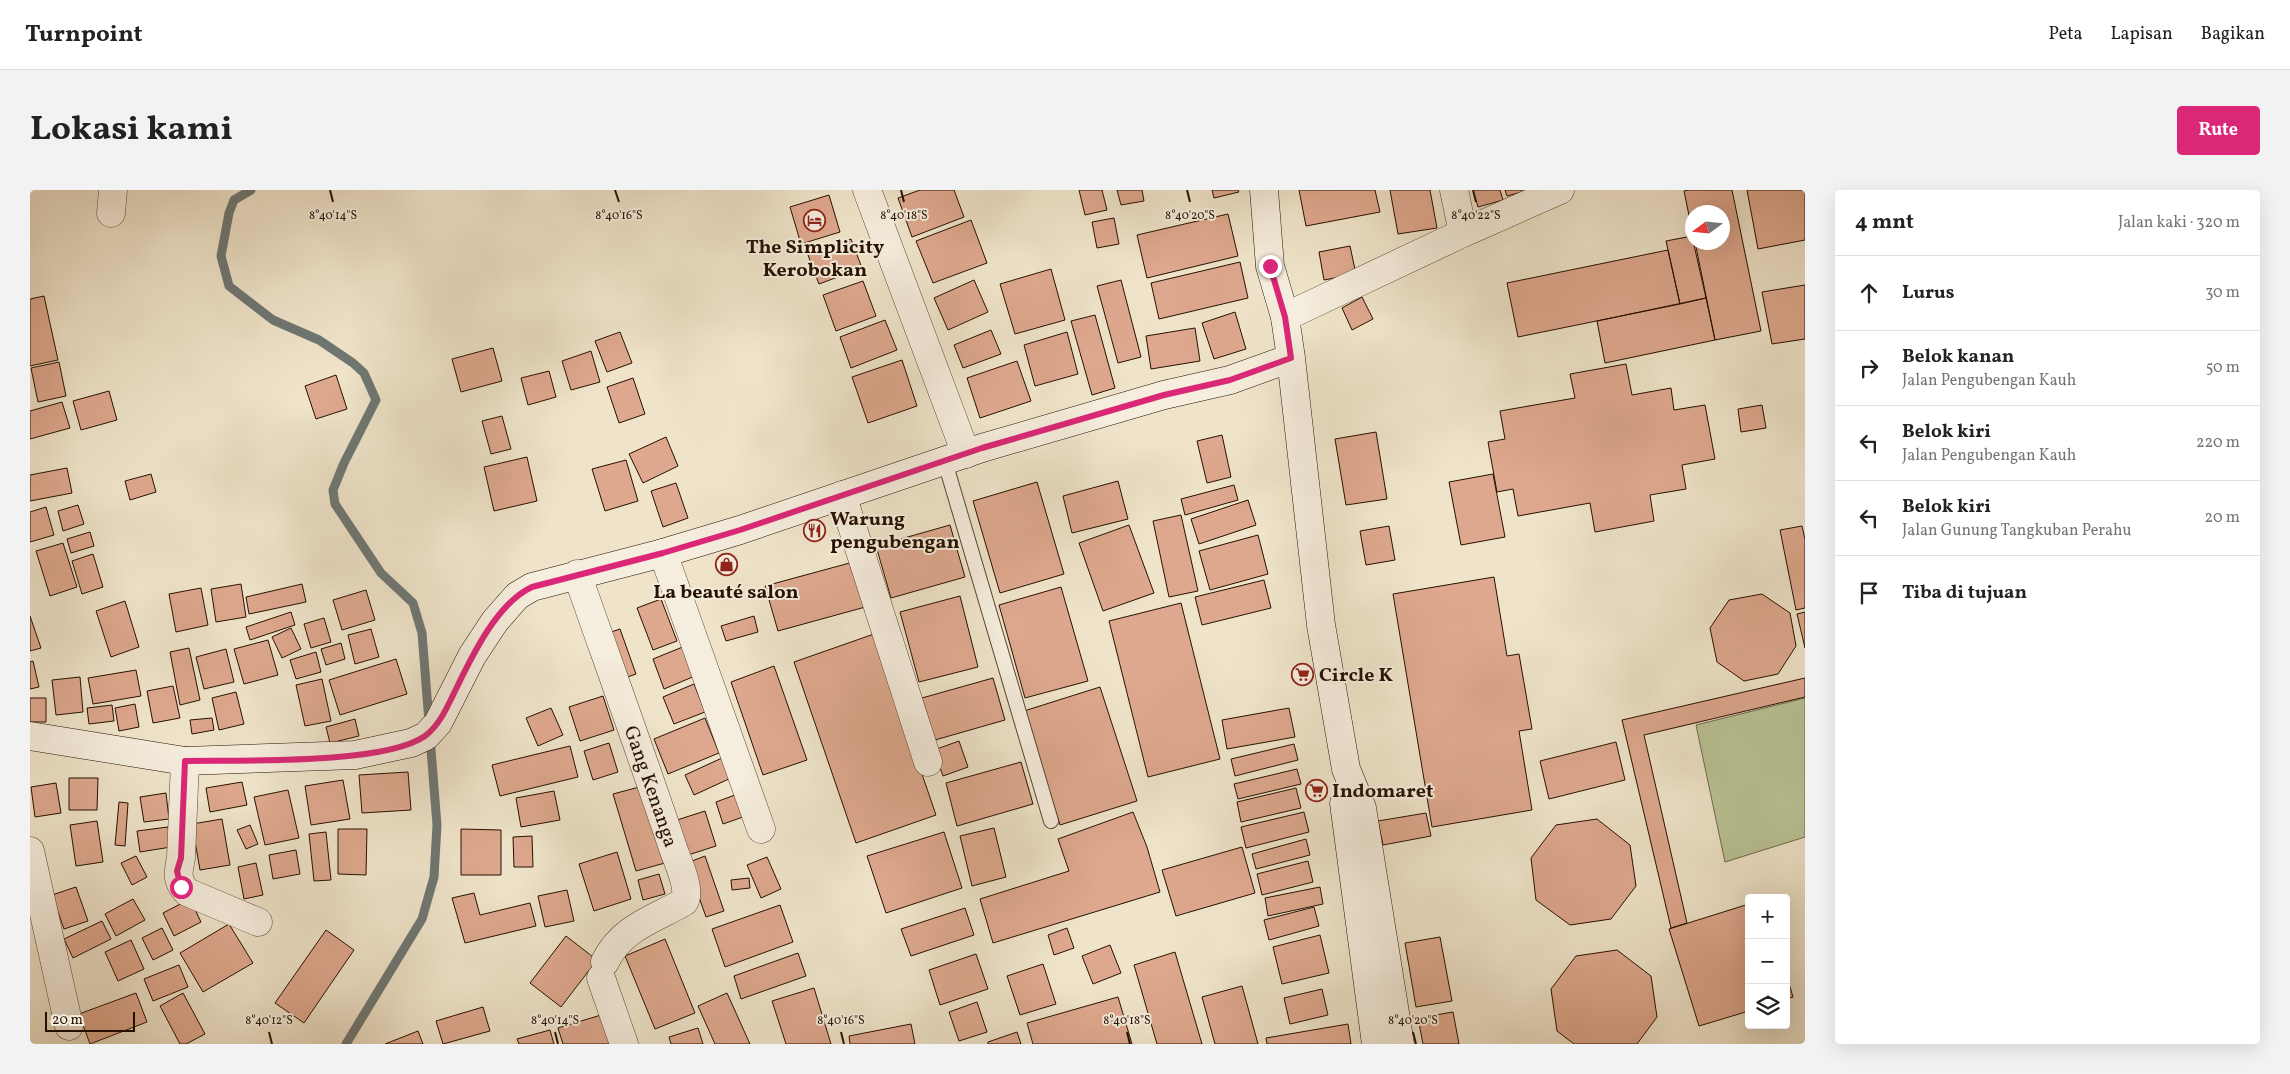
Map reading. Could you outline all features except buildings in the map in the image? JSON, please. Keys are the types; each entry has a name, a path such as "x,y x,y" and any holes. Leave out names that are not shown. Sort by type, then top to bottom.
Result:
{"street":[{"path":"867,190 955,458"},
{"path":"1264,190 1270,266 1285,317 1291,358 1321,625 1346,769 1362,808 1400,1044"},
{"path":"1454,190 1463,233"},
{"path":"1285,317 1463,233 1560,190"},
{"path":"30,736 185,761 355,755 411,743 432,729 472,656 495,621 517,596 532,587 663,553 781,518 842,495 955,458 1112,410 1230,380 1291,358"},
{"path":"842,495 928,762"},
{"path":"663,553 761,830"},
{"name":"Gang Kenanga","path":"577,574 686,886 684,902 643,921 609,953 603,970 624,1044"},
{"path":"185,761 181,858 177,871 181,887 187,892 258,922"},
{"path":"1346,769 1344,811 1376,1044"},
{"path":"30,850 69,1026"}],"lane":[{"path":"955,458 1051,821"}],"green space":[{"path":"1805,698 1805,837 1725,862 1696,725"}],"waterway":[{"path":"251,190 234,200 229,213 221,256 229,286 273,320 319,340 353,363 364,373 376,400 344,463 333,490 335,504 381,573 413,603 422,633 429,722"},
{"path":"346,1044 422,919 434,877 437,825 430,737"}],"place":[{"name":"The Simplicity Kerobokan","path":"815,220"},
{"name":"Warung pengubengan","path":"814,530"},
{"name":"La beauté salon","path":"726,565"},
{"name":"Circle K","path":"1303,674"},
{"name":"Indomaret","path":"1316,790"}],"route":[{"path":"181,887 177,871 181,858 185,761 355,755 377,752 411,743 426,736 438,723 472,656 495,621 517,596 532,587 663,553 740,530 789,515 842,495 982,448 1164,395 1230,380 1291,358 1285,317 1270,266"}]}
